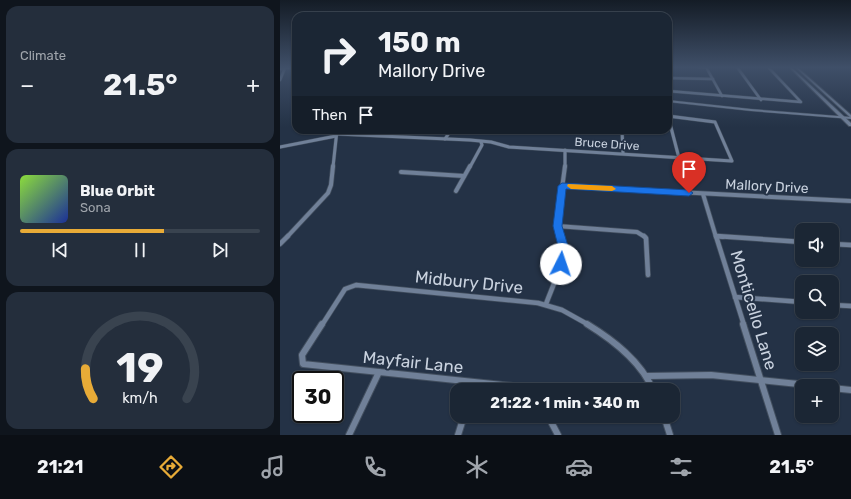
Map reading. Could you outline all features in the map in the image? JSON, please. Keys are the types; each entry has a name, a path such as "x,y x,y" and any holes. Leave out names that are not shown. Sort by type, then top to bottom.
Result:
{"main road":[{"path":"812,87 851,125"},
{"path":"818,87 851,118"}],"street":[{"path":"717,87 722,96"},
{"path":"752,87 761,100"},
{"path":"672,91 798,103 800,100 788,87"},
{"path":"672,101 751,110 842,116 851,118"},
{"name":"Bruce Drive","path":"355,134 481,142 509,147 732,161 715,122 672,117"},
{"path":"672,133 678,158"},
{"name":"Bruce Drive","path":"280,147 333,134"},
{"path":"280,244 328,193 331,185 337,134"},
{"path":"445,139 448,134"},
{"path":"622,134 623,153"},
{"path":"456,191 482,145 481,142"},
{"path":"546,304 561,264 563,246 557,226 565,150"},
{"path":"401,172 464,176"},
{"name":"Mallory Drive","path":"562,186 851,201"},
{"name":"Monticello Lane","path":"704,194 778,435"},
{"path":"557,226 637,232 643,234 646,238 648,275"},
{"path":"716,236 795,242"},
{"path":"839,245 851,246"},
{"name":"Midbury Drive","path":"303,364 302,355 344,289 356,285 546,304 573,315 604,335 634,361 647,376 650,383"},
{"path":"735,297 795,301"},
{"path":"839,305 851,306"},
{"name":"Mayfair Lane","path":"303,364 483,383"},
{"path":"349,435 379,372"},
{"path":"647,376 676,373 707,374 795,384"},
{"path":"839,389 851,390"},
{"path":"458,435 462,423"},
{"path":"552,423 558,435"},
{"path":"666,423 670,435"}],"slow traffic":[{"path":"571,186 612,189"}],"route":[{"path":"561,264 563,246 557,226 562,186 689,193"}]}
